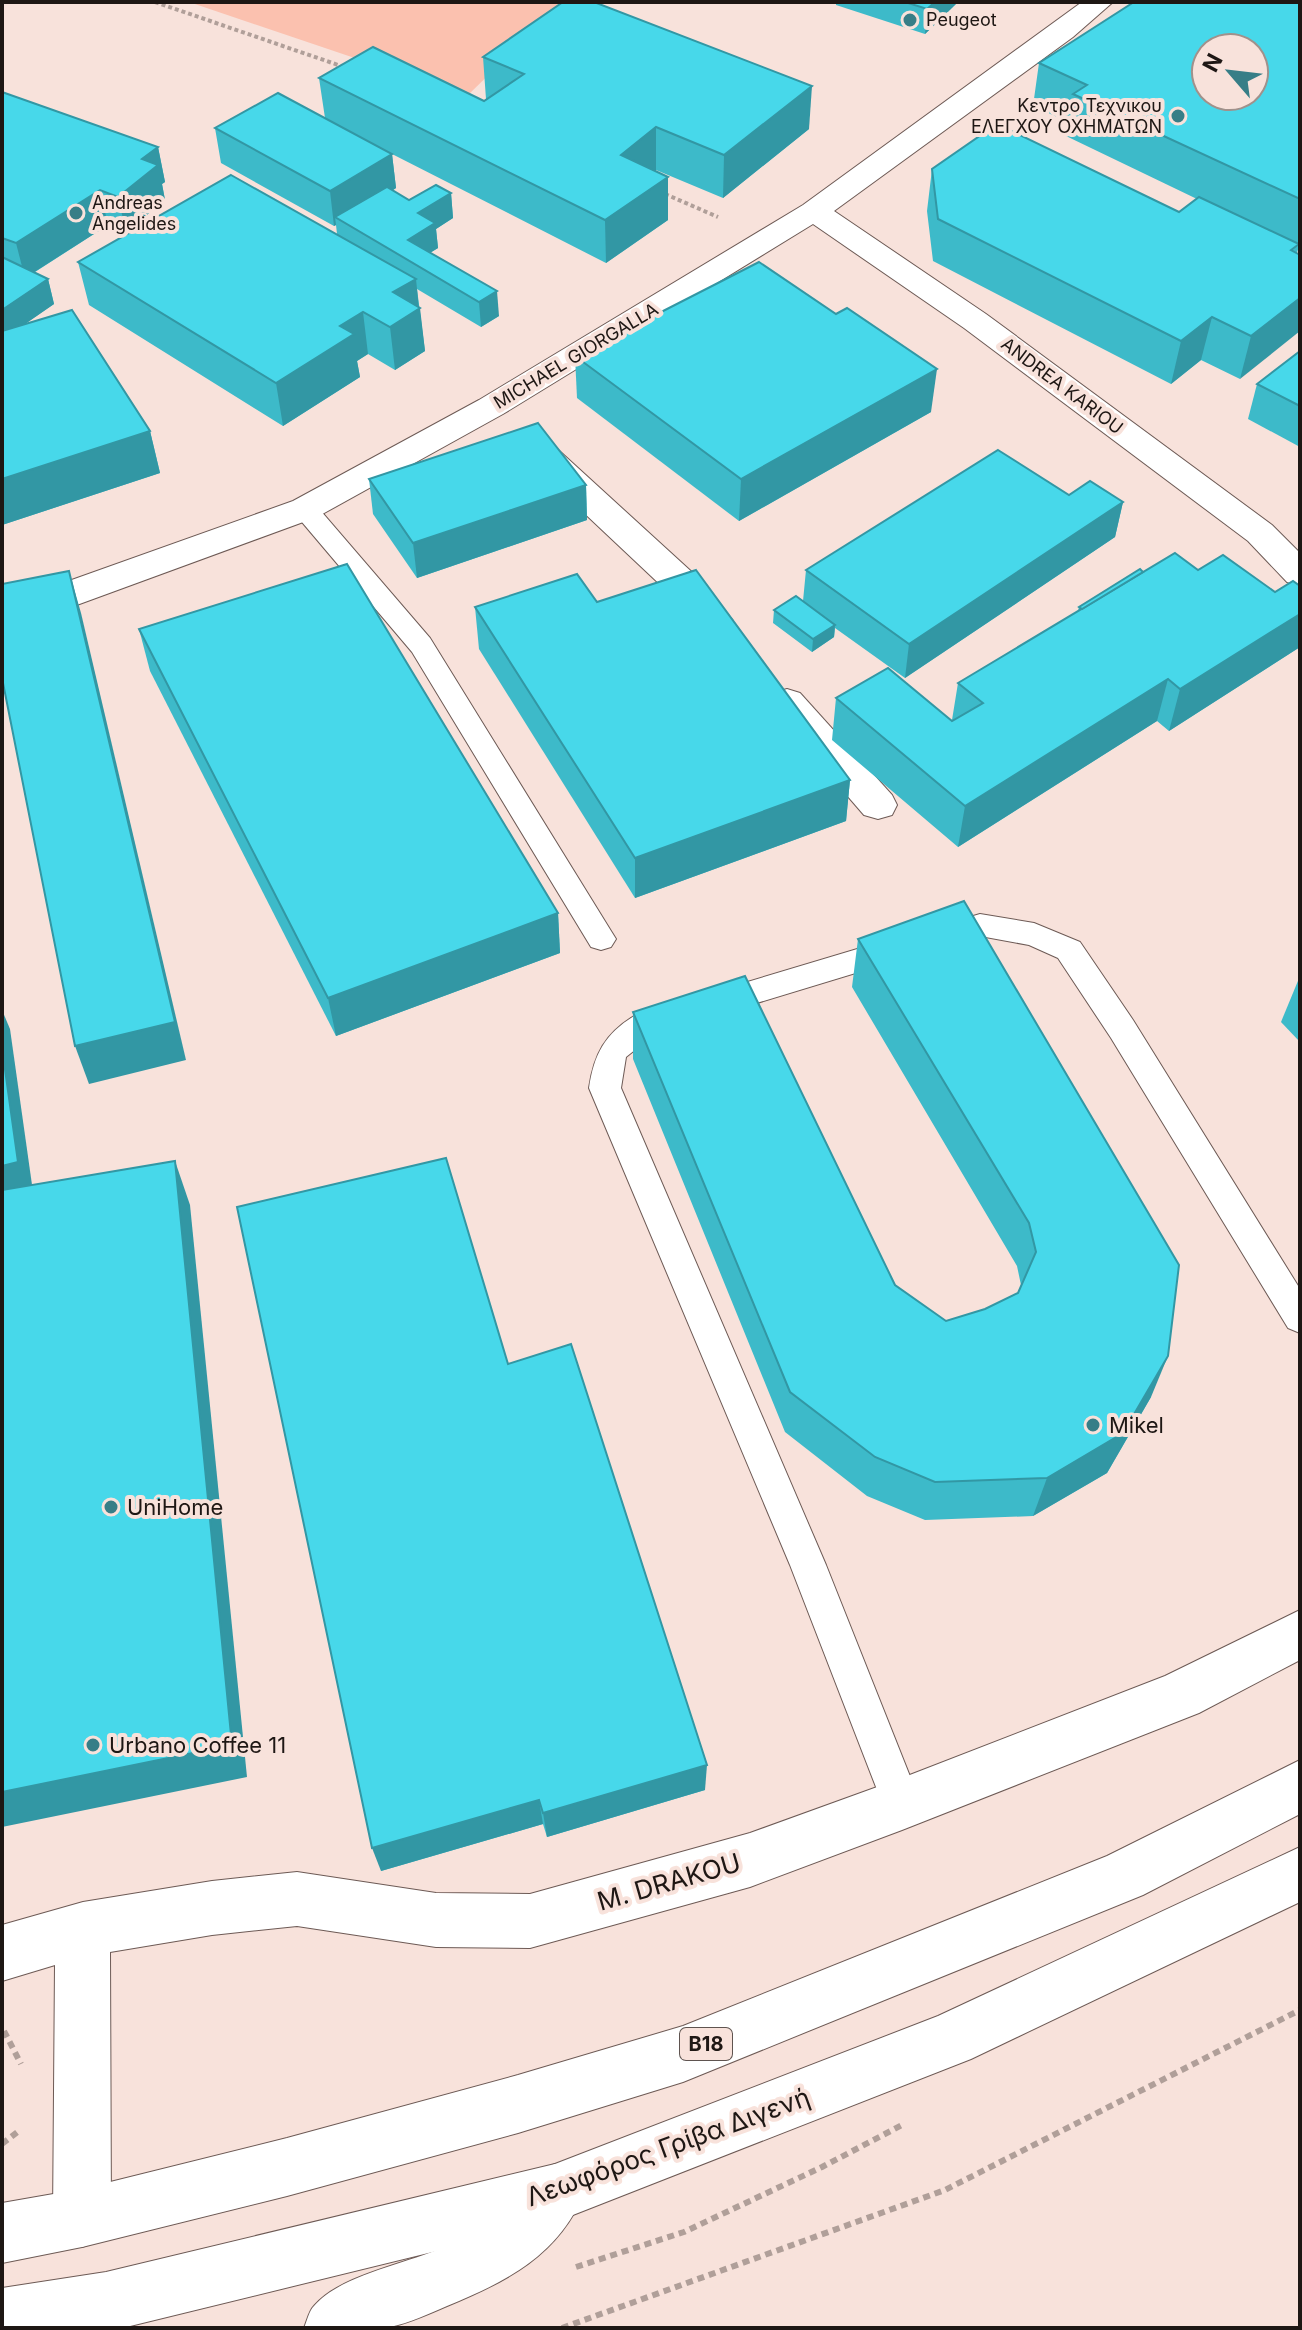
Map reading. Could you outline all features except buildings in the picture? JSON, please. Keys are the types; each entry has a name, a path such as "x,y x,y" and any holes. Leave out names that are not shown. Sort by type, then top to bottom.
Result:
{"street":[{"name":"MICHAEL GIORGALLA","path":"2,612 61,597 305,509 491,407 814,211 1099,2"},
{"name":"ANDREA KARIOU","path":"814,211 975,321 1260,533 1300,574"},
{"path":"491,407 681,583 733,642"},
{"path":"764,677 878,805"},
{"name":"M. DRAKOU","path":"2,1953 83,1929 212,1908 297,1899 436,1920 530,1921 750,1860 902,1804 1181,1695 1300,1634"},
{"name":"B18","path":"2,2233 82,2218 318,2159 683,2054 1124,1876 1300,1786"},
{"name":"Λεωφόρος Γρίβα Διγενή","path":"2,2318 119,2315 555,2193 951,2039 1300,1874"},
{"path":"82,2218 83,1929"},
{"path":"334,2328 347,2316 381,2298 432,2283 486,2256 529,2227 555,2193"}],"lane":[{"path":"305,509 421,645 601,939"},
{"path":"902,1804 808,1565 605,1088 608,1056 624,1036 645,1025 980,925 1034,934 1069,950 1122,1029 1300,1318"}],"path":[{"path":"155,2 352,69"},
{"path":"655,190 768,239"},
{"path":"562,2328 945,2190 1300,2010"}],"shaded area":[{"path":"189,2 563,2 467,96"}],"place":[{"name":"Peugeot","path":"910,20"},
{"name":"Κεντρο Τεχνικου ΕΛΕΓΧΟΥ ΟΧΗΜΑΤΩΝ","path":"1178,116"},
{"name":"Andreas Angelides","path":"76,213"},
{"name":"Mikel","path":"1093,1425"},
{"name":"UniHome","path":"111,1507"},
{"name":"Urbano Coffee 11","path":"93,1745"}]}
